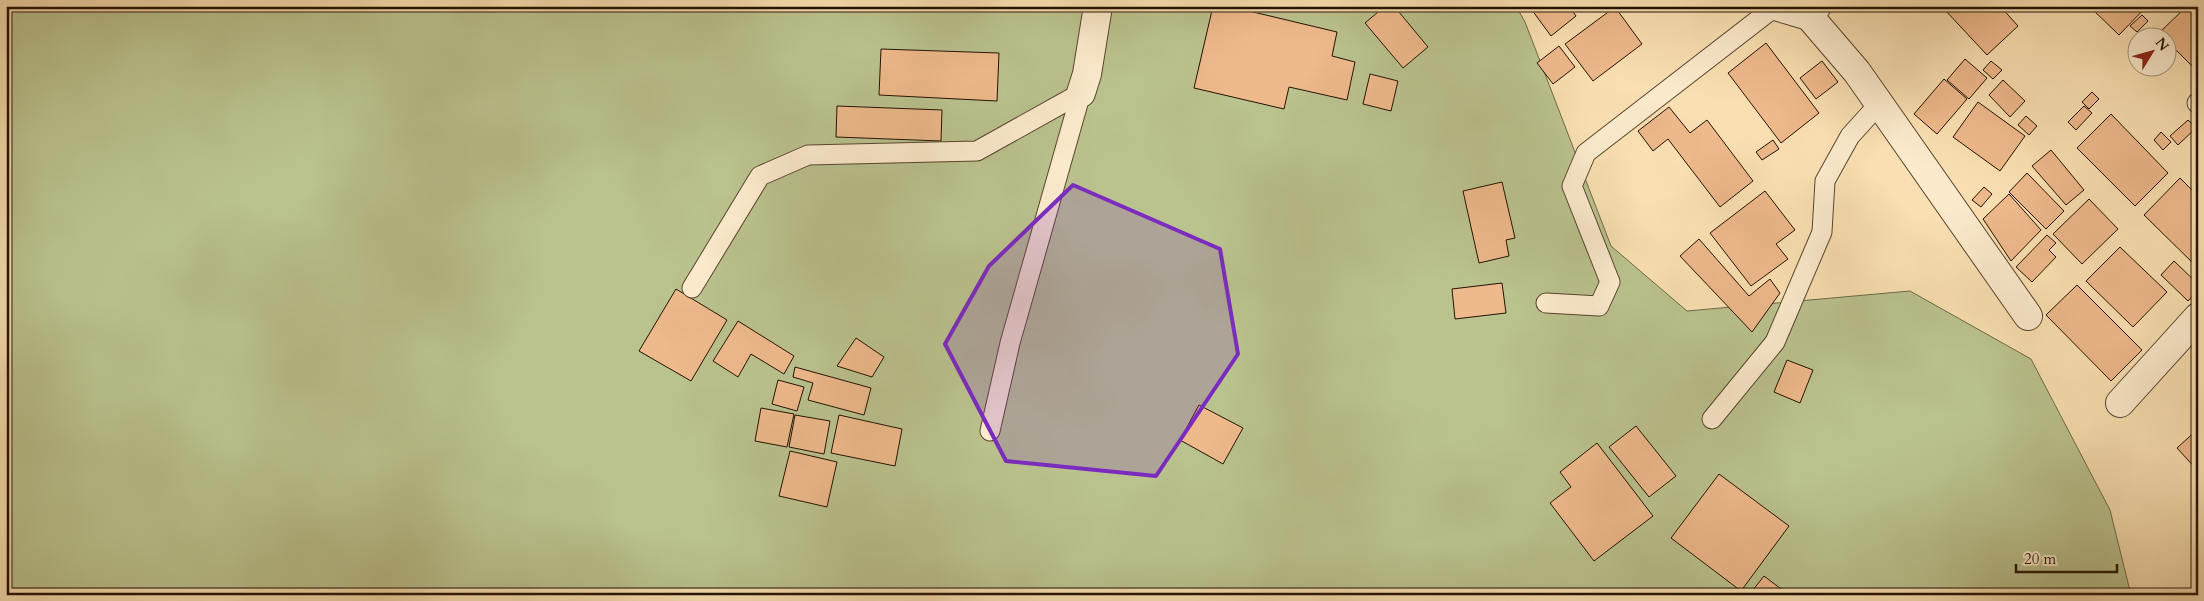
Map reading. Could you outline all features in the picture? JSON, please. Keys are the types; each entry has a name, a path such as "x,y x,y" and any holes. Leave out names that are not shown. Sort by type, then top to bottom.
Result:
{"street":[{"path":"1081,93 1087,74 1098,6"},
{"path":"1776,6 1813,11 2028,316"},
{"path":"2120,403 2198,317"}],"lane":[{"path":"1546,303 1599,306 1610,282 1572,186 1586,153 1776,6"},
{"path":"692,288 760,176 808,155 977,151 1081,93"},
{"path":"990,431 1010,343 1081,93"},
{"path":"1712,418 1775,342 1822,232 1825,181 1850,136 1879,104"}],"highlighted area":[{"path":"1073,185 1220,249 1238,354 1156,476 1006,461 945,344 989,266"}],"green space":[{"path":"6,6 1516,6 1525,22 1611,246 1687,311 1910,291 2031,359 2110,510 2131,595 6,595"}],"building":[{"path":"1213,6 1228,6 1337,32 1332,56 1355,62 1347,100 1289,87 1284,109 1194,88"},
{"path":"1385,6 1394,6 1428,47 1403,68 1365,23"},
{"path":"1529,6 1569,6 1576,16 1551,36"},
{"path":"1949,6 2000,6 2018,26 1987,55 1945,10"},
{"path":"2093,6 2147,6 2119,35 2091,8"},
{"path":"2187,6 2198,6 2198,72 2176,50 2176,28 2164,28"},
{"path":"1615,7 1642,44 1593,81 1565,44"},
{"path":"2142,15 2148,21 2141,28 2132,28 2130,26"},
{"path":"1766,43 1819,113 1781,143 1728,73"},
{"path":"1559,46 1575,67 1553,84 1537,63"},
{"path":"881,49 999,53 997,101 879,95"},
{"path":"1965,59 1987,78 1969,99 1947,80"},
{"path":"1822,61 1838,82 1816,99 1800,78"},
{"path":"1991,61 2002,70 1993,79 1983,70"},
{"path":"1370,74 1398,81 1391,111 1363,104"},
{"path":"1944,79 1967,99 1937,134 1914,114"},
{"path":"2003,80 2025,101 2010,117 1989,95"},
{"path":"2092,92 2099,99 2089,109 2082,102"},
{"path":"1978,102 2025,136 2000,171 1953,137"},
{"path":"837,106 942,110 941,141 836,137"},
{"path":"2084,106 2092,113 2076,130 2068,122"},
{"path":"1669,107 1690,133 1707,120 1753,181 1720,207 1668,139 1653,151 1638,131"},
{"path":"2111,114 2168,173 2135,206 2077,148"},
{"path":"2026,116 2037,126 2029,135 2018,125"},
{"path":"2188,120 2196,128 2178,145 2170,136"},
{"path":"2161,132 2171,142 2163,150 2154,140"},
{"path":"1773,140 1779,149 1762,160 1756,152"},
{"path":"2051,150 2084,190 2066,205 2032,166"},
{"path":"2027,173 2064,211 2046,229 2009,192"},
{"path":"2180,178 2198,196 2198,268 2144,215"},
{"path":"1502,182 1515,238 1506,240 1509,256 1479,263 1463,191"},
{"path":"1984,187 1992,194 1981,207 1972,200"},
{"path":"1765,191 1795,230 1776,244 1788,259 1751,286 1710,233"},
{"path":"2009,194 2041,230 2011,261 1983,219"},
{"path":"2089,199 2118,229 2082,264 2053,234"},
{"path":"2047,235 2056,243 2049,250 2056,257 2032,282 2016,267"},
{"path":"1699,239 1749,296 1770,279 1780,293 1752,332 1680,256"},
{"path":"2120,247 2167,292 2133,327 2086,281"},
{"path":"2174,261 2198,284 2198,290 2188,301 2161,275"},
{"path":"1502,283 1506,313 1455,319 1452,289"},
{"path":"2077,285 2142,350 2111,381 2046,315"},
{"path":"676,289 727,320 691,381 639,351"},
{"path":"738,321 794,356 784,374 751,354 738,377 713,361"},
{"path":"856,338 884,357 872,377 837,366"},
{"path":"1787,360 1813,370 1800,403 1774,392"},
{"path":"795,367 871,388 864,415 808,400 813,383 793,377"},
{"path":"778,380 804,387 797,411 772,404"},
{"path":"1199,405 1243,428 1223,464 1180,440"},
{"path":"761,408 794,414 787,447 755,441"},
{"path":"795,415 830,421 824,454 789,447"},
{"path":"839,415 902,429 895,466 831,453"},
{"path":"1636,426 1676,476 1649,497 1609,447"},
{"path":"2198,429 2198,471 2177,448"},
{"path":"1597,443 1653,516 1594,561 1550,503 1571,487 1560,472"},
{"path":"790,451 837,462 827,507 779,496"},
{"path":"1719,474 1789,526 1741,591 1671,538"},
{"path":"1764,576 1789,595 1749,595"}]}
